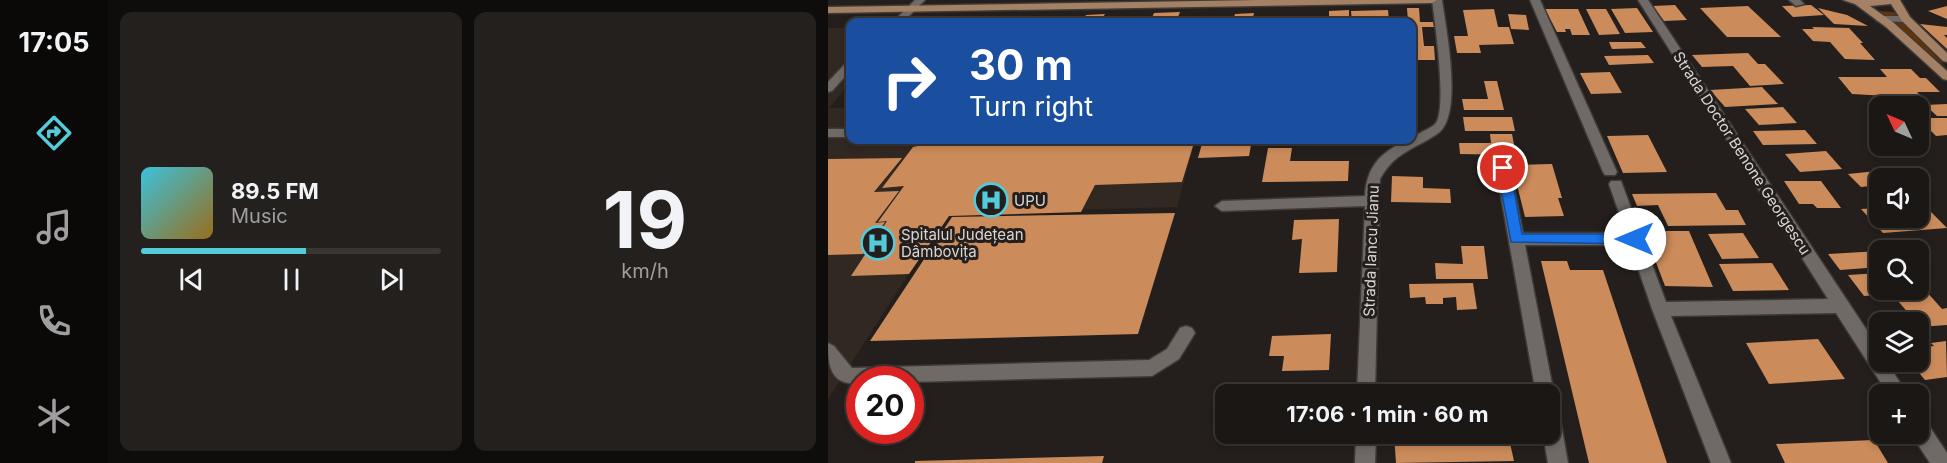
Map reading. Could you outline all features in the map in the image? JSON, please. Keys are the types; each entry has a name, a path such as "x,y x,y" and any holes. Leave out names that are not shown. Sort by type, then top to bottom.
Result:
{"main road":[{"path":"828,10 1432,0"},
{"path":"1853,1 1880,4 1895,0 1906,19 1947,59"},
{"path":"1853,1 1881,19 1947,77"}],"street":[{"path":"902,18 920,0"},
{"name":"Strada Iancu Jianu","path":"1416,140 1443,123 1446,97 1437,0"},
{"path":"1535,0 1613,178 1660,309 1721,463"},
{"name":"Strada Doctor Benone Georgescu","path":"1642,0 1892,384"},
{"path":"1881,19 1906,19"},
{"path":"828,89 846,69"},
{"path":"828,133 846,133"},
{"name":"Strada Iancu Jianu","path":"1366,384 1373,179 1388,156 1406,144"},
{"path":"1503,168 1543,384"},
{"path":"1222,206 1371,201"},
{"path":"1516,239 1635,239"},
{"path":"1660,309 1841,306"},
{"path":"828,351 847,376 1152,369 1173,354 1186,333"},
{"path":"1365,463 1366,444"},
{"path":"1555,444 1558,463"},
{"path":"1929,444 1942,463"}],"shaded area":[{"path":"1876,11 1894,12 1946,67"},
{"name":"Spitalul Județean Dâmbovița","path":"828,28 846,28 846,88 829,108 846,107 846,144 1194,144 1177,207 948,213 849,366 846,366 846,371 828,399"}],"building":[{"path":"1675,5 1687,20 1664,21 1653,6"},
{"path":"1811,5 1824,15 1793,17 1782,6"},
{"path":"1748,6 1781,37 1727,37 1700,8"},
{"path":"1947,6 1947,19 1928,11"},
{"path":"1407,8 1419,8 1420,22 1433,22 1434,27 1422,27 1424,46 1434,46 1435,60 1416,60 1416,18 1408,18"},
{"path":"1637,8 1653,32 1625,33 1611,9"},
{"path":"1818,8 1847,15 1868,26 1834,24"},
{"path":"1494,9 1498,27 1509,27 1514,44 1479,45 1481,53 1457,53 1454,36 1468,36 1463,10"},
{"path":"1545,9 1578,9 1590,35 1572,35 1570,29 1565,29 1566,32 1557,32"},
{"path":"1586,9 1606,9 1620,34 1599,35"},
{"path":"1349,10 1349,18 1329,18 1329,11"},
{"path":"1388,10 1389,18 1352,18 1351,11"},
{"path":"1180,12 1178,18 1152,18 1154,13"},
{"path":"1254,13 1253,18 1234,18 1235,14"},
{"path":"1105,14 1102,18 1084,18 1086,15"},
{"path":"1508,14 1526,15 1529,30 1511,29"},
{"path":"1006,16 1005,18 987,17"},
{"path":"1023,16 1036,16 1035,18 1021,18"},
{"path":"1115,16 1134,16 1133,18 1114,18"},
{"path":"1920,24 1947,27 1947,35 1944,35 1947,38 1947,49"},
{"path":"1812,27 1849,28 1875,60 1845,59 1830,42 1813,41 1802,29 1814,29"},
{"path":"1609,42 1641,42 1646,48 1612,49"},
{"path":"1748,53 1758,64 1765,64 1784,84 1750,86 1733,66 1702,67 1692,55"},
{"path":"1648,55 1654,63 1609,65 1604,56"},
{"path":"1880,69 1911,69 1920,78 1926,78 1940,92 1917,92 1921,96 1852,94 1838,77 1887,77"},
{"path":"1610,72 1622,93 1591,94 1580,73"},
{"path":"1484,81 1497,81 1504,110 1464,110 1462,99 1488,99"},
{"path":"1762,87 1778,104 1725,107 1710,90"},
{"path":"1947,104 1947,116 1937,116 1929,109 1929,105"},
{"path":"1783,107 1797,123 1759,125 1745,109"},
{"path":"1463,117 1512,117 1515,131 1465,131"},
{"path":"1929,118 1947,118 1947,135 1936,136 1929,129"},
{"path":"1805,130 1817,144 1763,145 1753,131"},
{"path":"1490,134 1512,134 1516,155 1460,154 1459,143 1491,143"},
{"path":"1648,135 1667,172 1623,173 1607,136"},
{"name":"UPU","path":"920,144 966,144 1193,146 1182,182 1095,185 1081,212 949,216 909,274 851,276 887,221 878,222 904,186 882,188 913,147"},
{"path":"1202,144 1251,144 1249,156 1198,158"},
{"path":"1268,148 1292,148 1290,161 1349,161 1348,181 1262,182"},
{"path":"1826,151 1842,169 1800,172 1785,154"},
{"path":"902,158 874,192 899,191 875,223 885,222 863,254 828,255 828,159"},
{"path":"1552,164 1562,198 1558,198 1564,216 1525,217 1512,165"},
{"path":"1869,172 1869,186 1861,187 1848,174"},
{"path":"1392,176 1423,177 1423,188 1450,189 1451,203 1391,202"},
{"path":"1784,181 1821,181 1841,208 1817,208 1813,204 1799,204"},
{"path":"1716,193 1726,210 1738,210 1746,225 1668,226 1658,205 1637,206 1632,194"},
{"path":"1861,209 1869,209 1869,218"},
{"path":"1929,210 1947,228 1883,233 1878,228 1929,228"},
{"path":"1175,213 1138,334 870,341 952,217"},
{"path":"1339,219 1337,272 1299,273 1302,239 1292,240 1294,220"},
{"path":"1644,231 1689,231 1713,287 1665,286"},
{"path":"1743,233 1759,258 1722,259 1708,234"},
{"path":"1461,246 1484,246 1488,279 1436,279 1435,263 1463,264"},
{"path":"1869,252 1869,268 1840,270 1828,254"},
{"path":"1541,261 1567,261 1570,270 1603,270 1667,463 1589,463"},
{"path":"1772,263 1789,290 1733,291 1719,264"},
{"path":"1869,274 1869,296 1864,296 1848,275"},
{"path":"1473,283 1477,309 1457,310 1456,297 1443,298 1443,304 1426,304 1425,297 1410,298 1409,284"},
{"path":"1929,294 1942,309 1947,308 1947,325 1929,326 1929,312 1907,312 1897,300 1929,300"},
{"path":"1331,334 1329,370 1282,371 1284,356 1269,356 1272,336"},
{"path":"1818,339 1845,379 1769,384 1746,343"},
{"path":"1946,341 1947,377 1925,380 1918,372 1929,372 1929,347 1934,346 1931,343"},
{"path":"1869,440 1869,444 1876,444 1888,463 1785,463 1776,444"},
{"path":"1257,444 1336,444 1336,446"},
{"path":"1395,444 1510,444 1514,461 1396,463"},
{"path":"1104,456 1102,463 915,463 915,461"}],"place":[{"name":"UPU","path":"991,200"},
{"name":"Spitalul Județean Dâmbovița","path":"878,243"}],"route":[{"path":"1503,168 1516,239 1635,239"}]}
